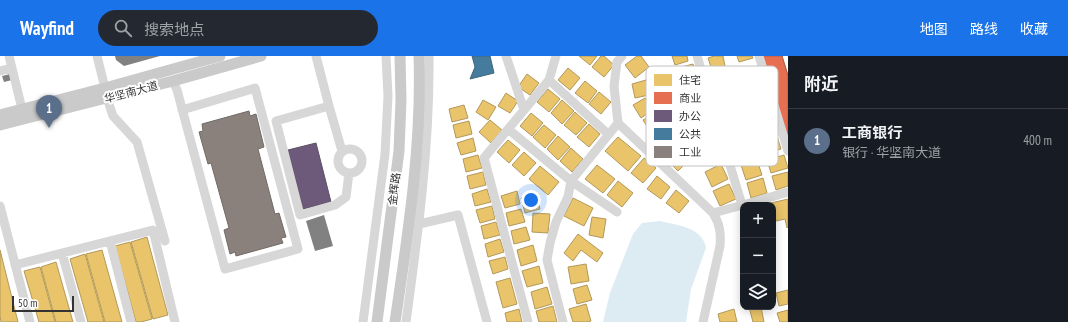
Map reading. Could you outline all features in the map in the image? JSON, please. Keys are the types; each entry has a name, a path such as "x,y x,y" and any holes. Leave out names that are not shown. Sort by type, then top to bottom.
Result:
{"main road":[{"name":"华坚南大道","path":"0,125 220,56"},
{"name":"华坚南大道","path":"0,115 22,109 173,81 261,56"},
{"path":"394,56 401,72"},
{"name":"金辉路","path":"377,322 399,151 401,100 400,56"},
{"name":"金辉路","path":"395,322 412,206 422,57"}],"street":[{"path":"9,56 22,109"},
{"path":"97,56 113,116 137,142 165,241"},
{"path":"316,56 342,151"},
{"path":"363,322 385,154 388,96 386,56"},
{"path":"506,56 524,110"},
{"path":"528,322 484,158 549,80 556,56"},
{"path":"697,56 700,66"},
{"path":"759,56 762,66"},
{"path":"406,322 419,224 427,123 422,57"},
{"path":"617,58 614,86 618,123 646,150"},
{"path":"0,71 12,68"},
{"path":"549,80 608,134"},
{"path":"173,81 224,269 298,248 255,88 182,110"},
{"path":"329,106 276,120 300,215 335,205 346,197 349,173"},
{"path":"778,118 788,151"},
{"path":"563,322 547,260 556,222 568,197 571,181 618,123"},
{"path":"508,129 571,181 617,212"},
{"path":"345,149 353,149 360,154 362,157 362,162 360,168 349,173 344,172 338,166 338,158 345,149"},
{"path":"663,166 713,214 718,222 721,234 720,246 703,322"},
{"path":"731,166 742,202"},
{"path":"753,202 788,192"},
{"path":"0,206 14,265 30,322"},
{"path":"713,214 740,206"},
{"path":"419,224 458,215 487,322"},
{"path":"14,265 153,230 172,321"},
{"path":"110,241 131,322"},
{"path":"62,253 81,322"}],"shaded area":[{"path":"660,221 694,231 700,235 706,248 691,289 686,322 603,322 610,293 633,234 642,223"}],"building: 住宅":[{"path":"579,56 597,56 590,65"},
{"path":"601,56 604,56 614,65 604,77 592,67"},
{"path":"637,56 641,56 648,66 646,66 646,69 635,78 625,65"},
{"path":"672,56 687,56 688,61 675,65"},
{"path":"723,56 725,66 711,66 708,58"},
{"path":"737,56 752,56 753,58 739,62"},
{"path":"762,56 782,56 788,75 778,78 778,66 765,66"},
{"path":"568,68 580,78 570,90 558,80"},
{"path":"527,74 539,83 530,95 518,87"},
{"path":"788,79 788,127 784,128 778,108 778,83"},
{"path":"646,80 646,96 635,98 632,84"},
{"path":"585,81 597,91 588,103 575,93"},
{"path":"548,89 560,99 549,112 537,102"},
{"path":"599,92 611,102 601,114 589,104"},
{"path":"506,93 518,101 510,113 498,106"},
{"path":"645,98 646,115 641,118 633,105"},
{"path":"483,100 496,107 488,120 476,112"},
{"path":"562,100 574,111 562,124 551,113"},
{"path":"464,105 468,118 452,122 449,109"},
{"path":"575,112 587,123 576,135 564,125"},
{"path":"531,113 543,123 532,136 520,126"},
{"path":"490,120 502,130 491,143 479,132"},
{"path":"469,121 472,134 456,138 453,125"},
{"path":"589,124 600,134 589,147 577,137"},
{"path":"544,125 556,135 545,148 533,137"},
{"path":"558,136 570,147 558,160 547,149"},
{"path":"618,137 641,156 628,171 605,151"},
{"path":"473,138 476,151 461,155 457,143"},
{"path":"778,139 781,149 778,150"},
{"path":"508,140 520,150 509,163 497,152"},
{"path":"571,148 583,159 572,172 560,161"},
{"path":"524,152 536,163 524,176 512,165"},
{"path":"478,155 482,168 466,172 463,159"},
{"path":"784,155 788,168 771,173 769,166 778,166 778,157"},
{"path":"644,158 646,160 646,166 654,166 656,168 643,183 631,173"},
{"path":"597,165 615,179 603,193 585,179"},
{"path":"540,166 559,182 548,195 529,179"},
{"path":"673,166 683,166 678,171"},
{"path":"717,166 722,166 728,179 712,187 705,172"},
{"path":"741,166 759,166 762,175 746,180"},
{"path":"483,172 486,185 470,189 467,176"},
{"path":"788,172 788,186 776,190 772,176"},
{"path":"657,176 670,187 661,199 647,189"},
{"path":"763,178 767,193 751,198 747,183"},
{"path":"618,181 633,193 622,207 607,195"},
{"path":"729,184 736,199 720,206 713,191"},
{"path":"487,189 491,202 475,206 472,194"},
{"path":"676,190 689,201 679,213 666,203"},
{"path":"517,191 520,204 505,208 501,196"},
{"path":"536,194 540,209 525,213 521,198"},
{"path":"573,198 593,208 584,226 564,216"},
{"path":"788,199 787,228 785,219 776,221 775,202"},
{"path":"492,206 495,219 480,223 476,210"},
{"path":"521,209 525,222 509,226 506,213"},
{"path":"533,213 550,214 548,233 532,232"},
{"path":"592,217 606,219 603,238 589,235"},
{"path":"496,222 500,235 484,239 481,226"},
{"path":"526,227 530,240 514,244 511,231"},
{"path":"578,234 603,253 597,262 581,250 573,261 564,253"},
{"path":"147,237 168,315 153,319 131,242"},
{"path":"500,239 504,252 488,257 485,244"},
{"path":"130,242 152,319 141,322 136,322 115,246"},
{"path":"533,245 537,261 521,266 517,250"},
{"path":"0,250 18,322 1,322"},
{"path":"102,250 122,322 105,322 86,254"},
{"path":"85,254 104,322 88,322 70,259"},
{"path":"505,257 508,269 493,274 489,261"},
{"path":"56,262 73,322 56,322 41,267"},
{"path":"586,264 589,281 571,284 568,267"},
{"path":"539,266 543,283 527,287 522,271"},
{"path":"40,267 55,322 39,322 24,271"},
{"path":"510,278 517,304 503,308 496,282"},
{"path":"587,285 592,300 577,304 573,289"},
{"path":"547,287 552,304 535,309 531,292"},
{"path":"788,290 788,304 779,306 776,293"},
{"path":"586,304 591,321 573,322 569,309"},
{"path":"553,306 557,322 539,322 536,311"},
{"path":"519,309 522,322 507,322 505,313"},
{"path":"734,309 737,322 720,322 718,314"},
{"path":"750,310 762,310 764,322 753,322"},
{"path":"788,310 788,322 780,322 777,313"}],"building: 商业":[{"path":"762,56 782,56 788,76 788,141 778,108 778,66 765,66"}],"building: 办公":[{"path":"316,143 331,202 303,209 288,150"}],"building: 公共":[{"path":"472,56 490,56 494,73 470,79 475,67"}],"building: 工业":[{"path":"249,111 250,116 256,114 264,147 258,149 275,214 279,213 286,237 281,238 283,243 236,256 235,252 230,254 224,230 229,228 211,163 208,164 199,132 203,131 202,124"}],"building: 其他":[{"path":"115,56 160,56 124,66 116,60"},
{"path":"10,74 12,80 4,82 2,76"},
{"path":"324,215 333,246 315,251 306,221"}],"place":[{"name":"工商银行","path":"49,128"}]}
